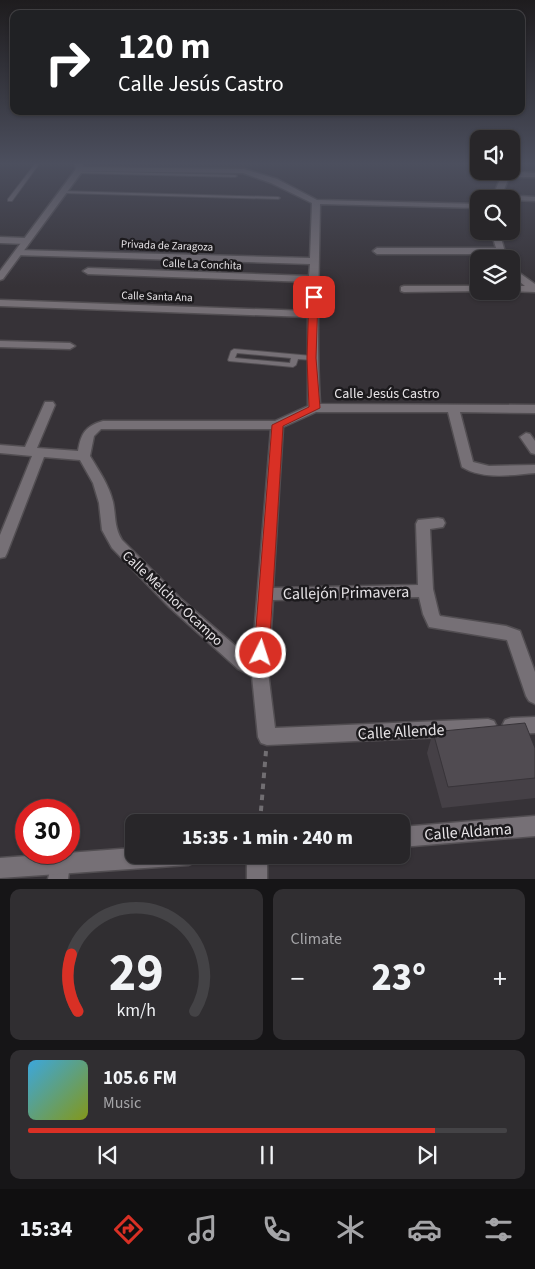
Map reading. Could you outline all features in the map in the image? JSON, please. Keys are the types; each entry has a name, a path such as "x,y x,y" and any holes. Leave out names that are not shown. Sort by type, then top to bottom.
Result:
{"street":[{"path":"0,277 52,205"},
{"path":"314,408 312,358 316,205"},
{"path":"439,205 470,206"},
{"path":"0,240 26,241"},
{"path":"377,251 470,254"},
{"name":"Privada de Zaragoza","path":"18,252 316,261"},
{"name":"Calle La Conchita","path":"88,271 314,279"},
{"path":"520,277 535,289"},
{"path":"404,289 470,289"},
{"path":"520,289 535,289"},
{"name":"Calle Santa Ana","path":"0,303 313,314"},
{"path":"0,344 70,346"},
{"path":"0,553 49,405"},
{"name":"Calle Jesús Castro","path":"84,456 88,432 93,428 103,426 277,425 314,408 535,409"},
{"path":"453,408 467,464 471,468 481,470 535,469"},
{"path":"267,737 260,672 277,425"},
{"path":"526,437 535,450"},
{"path":"0,449 84,456"},
{"name":"Calle Melchor Ocampo","path":"84,456 100,482 106,503 109,530 117,544 175,603 244,664 260,672"},
{"name":"Callejón Primavera","path":"438,523 423,524 426,591 430,616 435,622 506,633 514,636 535,696"},
{"name":"Callejón Primavera","path":"266,594 426,591"},
{"name":"Calle Allende","path":"267,737 535,725"},
{"name":"Calle Aldama","path":"410,836 535,826"},
{"path":"0,868 59,872 125,863"},
{"path":"257,864 257,879"}],"lane":[{"path":"295,357 293,364 231,360 234,351 312,358"}],"path":[{"path":"261,814 267,737"}],"building":[{"path":"525,723 535,748 535,778 448,787 433,732"}],"route":[{"path":"261,653 277,425 314,408 312,358 314,297"}]}
